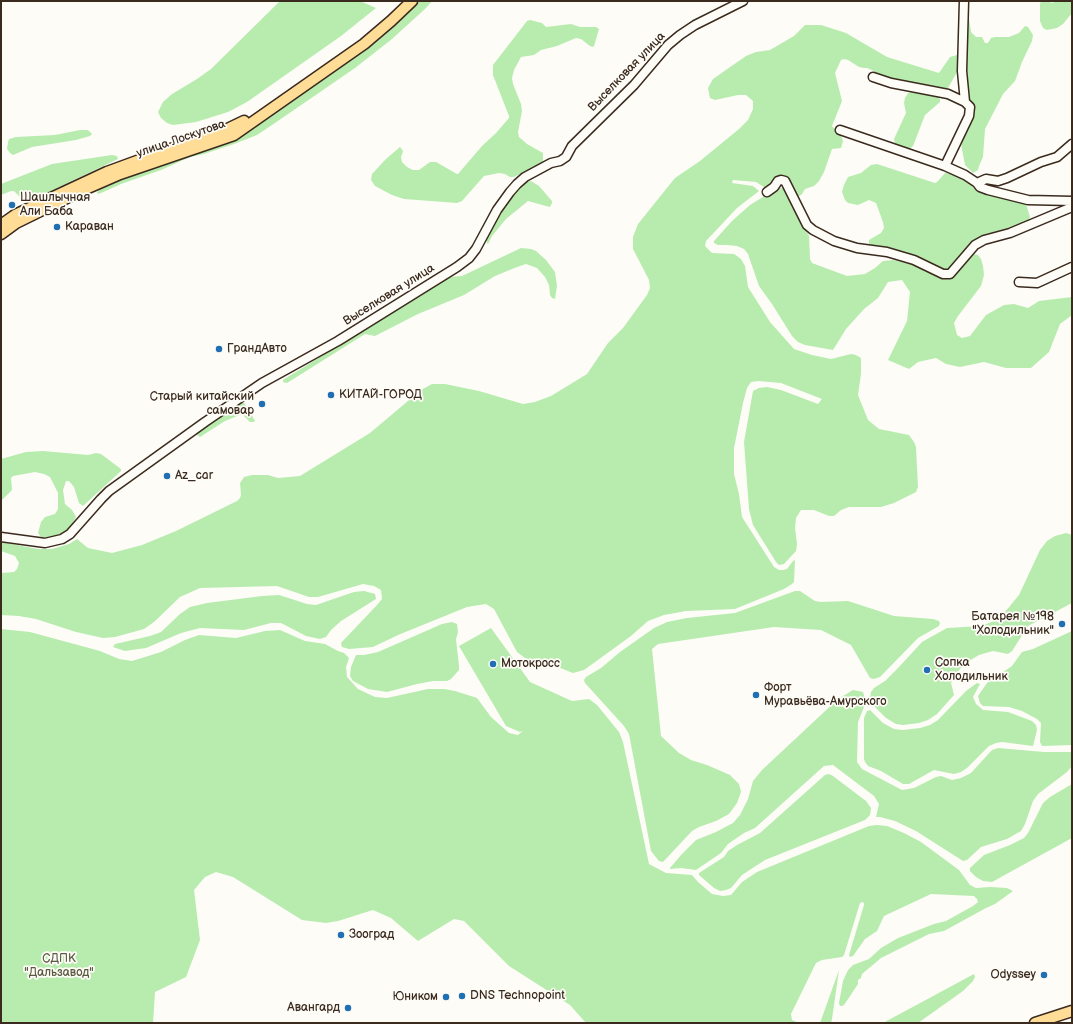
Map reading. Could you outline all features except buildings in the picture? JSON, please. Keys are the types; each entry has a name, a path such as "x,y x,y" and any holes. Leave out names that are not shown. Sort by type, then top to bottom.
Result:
{"main road":[{"name":"улица Лоскутова","path":"1,225 15,215 107,172 234,126 251,117 350,47 404,1"},
{"name":"улица Лоскутова","path":"1,234 16,223 81,191 160,160 234,134 364,44 412,1"},
{"path":"1035,1023 1072,1011"}],"street":[{"name":"Выселковая улица","path":"1,537 45,543 62,539 70,534 109,491 205,422 262,383 338,341 457,267 469,258 476,249 497,210 517,184 525,177 551,163 560,161 566,156 572,146 634,85 668,45 680,35 695,25 743,1"},
{"path":"964,1 962,71 965,102"},
{"path":"873,77 891,83 948,94 965,102 970,108 970,116 946,166"},
{"path":"840,130 946,166 966,175 980,187 988,190 1028,200 1072,201"},
{"path":"976,183 986,179 998,181 1008,178 1041,162 1058,157 1072,144"},
{"path":"766,192 774,187 778,181 785,181 807,225 813,230 834,241 856,248 887,252 914,260 943,274 950,274 975,245 984,240 1016,230 1072,207"},
{"path":"1019,282 1037,283 1072,267"}],"green space":[{"path":"280,1 360,1 376,8 341,36 247,102 228,112 196,122 173,125 167,123 161,118 158,112 163,102 172,94 211,69"},
{"path":"419,1 432,1 392,39 355,68 257,135 204,154 190,157 161,170 98,194 97,192 100,189 137,172 212,145 388,30"},
{"path":"1041,1 1049,1 1051,3 1059,1 1072,1 1072,13 1063,24 1057,28 1047,30 1043,28 1040,21"},
{"path":"966,11 968,12 971,32 976,37 982,37 985,43 988,43 991,38 1009,37 1019,33 1025,26 1028,27 1033,35 1032,41 1015,81 1003,94 985,129 983,157 978,170 973,173 965,165 961,144 972,116 972,106 966,73"},
{"path":"530,20 542,23 546,27 571,24 580,27 596,27 599,29 593,47 581,39 576,38 557,46 541,50 534,55 521,57 514,70 512,78 513,84 521,104 522,111 518,132 519,137 527,144 543,153 543,161 514,177 499,173 484,176 462,201 457,203 404,199 392,195 375,186 371,180 372,174 400,147 403,151 401,157 402,162 413,170 419,170 430,162 436,162 458,174 509,118 493,75 493,65 527,21"},
{"path":"805,25 821,25 846,33 887,57 939,73 950,57 958,56 957,72 948,88 942,90 893,81 876,75 874,71 859,67 848,60 841,60 835,73 842,101 832,126 841,136 843,141 841,148 832,149 824,172 819,181 814,186 805,189 802,194 796,197 787,180 767,189 756,182 733,180 732,183 753,186 759,191 737,208 706,241 705,246 712,253 734,254 741,259 745,266 748,287 770,322 794,349 831,359 851,354 861,358 861,374 858,395 868,420 879,429 909,435 916,447 918,487 916,492 894,503 881,507 849,507 841,510 834,516 829,516 814,510 801,510 796,518 796,551 784,564 779,565 753,525 749,509 744,442 753,391 759,388 767,387 781,390 818,404 822,399 781,383 758,381 751,382 747,388 743,403 734,448 734,474 739,494 742,517 774,567 779,570 787,569 795,560 794,582 792,584 784,589 735,609 686,611 664,615 648,621 631,636 584,670 573,673 545,662 529,661 517,652 494,609 486,604 467,607 398,635 373,647 349,649 342,647 341,643 382,599 381,590 374,586 363,584 318,597 309,597 277,586 200,588 180,597 154,622 144,629 115,637 103,638 76,632 36,619 1,615 1,573 14,572 19,563 15,556 1,551 1,542 38,549 52,549 69,544 77,539 88,548 112,553 142,545 176,531 237,501 241,495 240,483 244,477 252,475 268,475 278,478 300,476 370,433 421,390 432,384 445,384 479,391 523,404 535,402 551,396 587,374 608,343 623,328 647,295 650,288 649,280 633,249 633,237 638,224 675,178 700,161 739,129 748,120 753,109 753,101 746,95 738,95 715,100 710,98 708,88 713,79 746,56 756,52 770,50 794,36"},
{"path":"913,92 936,96 940,99 940,102 925,115 913,146 909,149 897,145 894,139 906,113 904,103 905,98 908,93"},
{"path":"88,130 92,134 76,140 32,147 13,155 7,149 9,139 16,137 55,135"},
{"path":"112,155 117,156 118,159 30,201 23,200 14,191 1,195 1,184 52,164"},
{"path":"877,164 935,183 945,173 955,175 964,179 979,192 1026,204 1030,217 1028,221 1020,226 985,234 973,242 948,271 869,246 869,240 881,233 884,228 876,203 869,200 858,205 848,203 842,192 848,177 861,173 871,165"},
{"path":"531,181 539,186 552,201 550,207 528,201 506,219 492,236 488,244 486,239 498,214 519,187"},
{"path":"779,187 784,189 787,193 809,236 810,259 812,263 847,276 865,274 883,261 893,260 914,265 937,276 945,278 971,255 978,255 981,259 984,275 981,286 954,323 957,335 962,338 970,336 986,315 1004,305 1014,304 1028,308 1039,301 1072,297 1072,315 1060,324 1049,352 1031,368 1006,368 984,362 960,367 946,364 936,358 918,362 909,369 888,360 907,321 910,292 902,280 888,282 878,298 864,309 846,329 833,350 805,345 798,342 792,336 759,286 748,254 744,249 737,246 718,245 714,243 714,241 732,221 750,205"},
{"path":"521,248 536,251 546,260 555,272 557,286 555,299 550,295 549,285 545,277 537,268 526,264 495,276 464,295 418,314 375,336 365,334 287,383 283,382 286,378 449,277 462,276"},
{"path":"240,403 244,403 247,407 255,421 254,422 250,422 242,414 225,421 200,437 197,435 198,432"},
{"path":"43,451 88,455 96,453 101,454 121,469 121,471 83,506 79,503 74,487 69,481 66,481 63,490 65,504 72,510 76,517 69,530 52,538 41,537 38,533 41,522 45,517 55,514 58,509 58,493 50,477 35,472 13,476 11,478 12,490 1,501 1,459 26,452"},
{"path":"1066,533 1072,535 1072,603 1028,626 1012,651 1008,654 993,651 979,655 967,662 956,673 951,683 954,695 937,714 928,720 903,725 896,724 886,718 872,704 870,699 871,692 874,688 885,681 922,642 947,628 981,626 994,621 1005,612 1019,595 1040,550 1047,541 1055,536"},
{"path":"364,591 375,594 376,599 341,621 326,637 320,639 306,636 281,623 271,623 244,630 200,628 181,633 146,648 125,651 113,647 115,644 161,632 180,614 190,607 207,603 279,595 307,604 316,605 354,592"},
{"path":"795,591 800,591 815,601 848,601 894,616 933,619 939,621 940,623 939,626 918,638 880,677 874,679 870,678 851,645 821,630 774,627 658,644 652,649 661,736 679,753 691,760 730,775 739,784 741,792 737,803 729,814 692,831 663,862 659,861 651,851 629,734 624,726 585,683 584,680 586,677 601,668 620,652 654,628 667,622 687,618 735,613"},
{"path":"452,622 457,624 458,632 456,639 459,670 451,679 447,681 433,681 417,684 387,692 368,689 353,681 350,676 351,667 356,655 378,652 442,624"},
{"name":"СДПК \"Дальзавод\"","path":"491,628 530,682 572,701 589,699 597,705 619,732 623,742 649,864 666,873 692,875 712,894 723,896 731,895 742,882 757,872 869,826 877,825 887,826 921,842 959,870 970,885 976,888 1007,888 1013,891 995,904 944,931 929,934 881,958 862,974 861,978 858,980 858,984 844,1005 840,1006 839,1003 843,981 848,970 853,965 869,959 881,948 898,938 946,921 978,902 974,896 931,894 884,916 877,931 865,939 853,956 850,957 849,955 864,905 862,902 860,903 844,955 842,957 822,960 816,963 791,1014 792,1020 799,1023 586,1023 570,1005 509,966 464,921 454,919 418,941 391,918 373,910 338,921 326,923 302,920 233,877 216,872 205,877 194,890 200,940 186,977 155,992 153,1023 1,1023 1,629 30,632 100,651 119,659 132,661 161,652 199,635 236,638 265,631 280,630 305,641 325,644 344,653 349,658 346,667 347,677 358,689 375,697 387,698 428,689 455,691 477,698 491,717 509,733 518,735 523,731 520,732 506,726 459,646"},
{"path":"1072,631 1072,745 1042,746 1040,742 1041,723 1037,719 1022,711 1009,707 983,706 980,703 978,696 987,683 1012,666 1022,652 1033,649"},
{"path":"977,683 980,684 973,697 976,704 983,710 1008,712 1032,721 1036,725 1037,730 1033,746 1002,742 996,743 989,746 961,772 954,774 934,770 909,784 903,784 881,771 868,766 865,762 864,718 867,711 870,710 883,723 894,729 903,730 920,728 930,725 938,720 966,691"},
{"path":"853,690 863,692 866,702 858,722 857,762 862,769 902,790 914,788 936,777 941,776 952,780 961,778 971,773 992,750 998,748 1044,752 1072,752 1072,766 1067,772 1038,794 1033,801 1021,831 1007,839 981,847 967,860 963,861 916,831 895,821 876,817 879,804 874,796 833,765 824,766 755,828 744,833 728,844 721,853 696,870 681,868 670,869 696,840 733,823 740,815 748,799 753,781 762,770 838,699"},
{"path":"829,774 866,801 871,808 870,815 865,820 765,860 742,875 731,888 726,890 720,891 714,888 699,875 699,873 724,857 728,851 760,833 825,775"},
{"path":"1072,784 1072,838 992,882 983,881 970,871 970,868 984,855 1024,838 1043,803"},
{"path":"839,970 831,1023 820,1023"},
{"path":"974,974 975,977 973,981 963,991 918,1023 883,1023"}],"place":[{"name":"Шашлычная Али Баба","path":"12,205"},
{"name":"Караван","path":"57,227"},
{"name":"ГрандАвто","path":"219,349"},
{"name":"КИТАЙ-ГОРОД","path":"331,395"},
{"name":"Старый китайский самовар","path":"262,404"},
{"name":"Az_car","path":"167,476"},
{"name":"Батарея №198 \"Холодильник\"","path":"1062,624"},
{"name":"Мотокросс","path":"493,664"},
{"name":"Сопка Холодильник","path":"927,670"},
{"name":"Форт Муравьёва-Амурского","path":"756,695"},
{"name":"Зооград","path":"341,935"},
{"name":"Odyssey","path":"1044,975"},
{"name":"DNS Technopoint","path":"462,996"},
{"name":"Юником","path":"446,997"},
{"name":"Авангард","path":"348,1008"}]}
